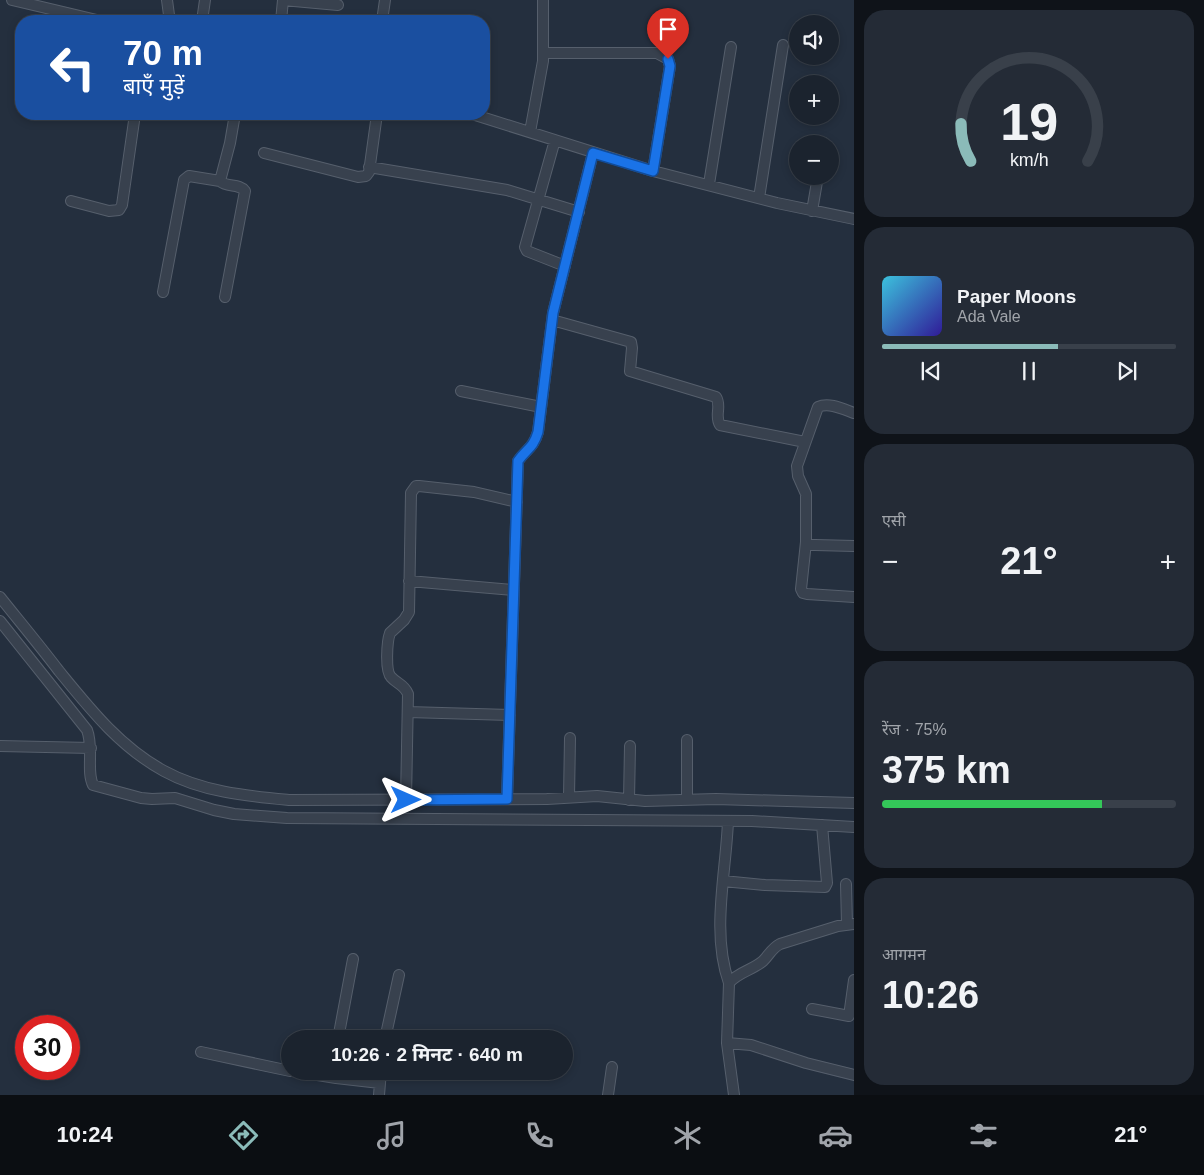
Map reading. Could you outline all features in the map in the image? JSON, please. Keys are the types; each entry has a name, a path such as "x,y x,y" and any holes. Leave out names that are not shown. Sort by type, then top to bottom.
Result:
{"street":[{"path":"12,0 76,15"},
{"path":"167,0 169,15"},
{"path":"203,15 205,0"},
{"path":"282,15 283,0 338,5"},
{"path":"383,15 385,0"},
{"path":"530,132 544,53 543,0"},
{"path":"759,198 783,45"},
{"path":"709,184 731,47"},
{"path":"544,53 657,54 668,59 670,66 653,171"},
{"path":"70,201 109,211 119,210 122,205 134,120"},
{"path":"220,181 234,120"},
{"path":"264,152 358,177 366,176 369,172 376,120"},
{"path":"490,120 653,171 812,211 854,219"},
{"path":"555,140 525,247 528,251 565,266"},
{"path":"507,799 518,461 534,443 538,432 552,320 593,153"},
{"path":"369,167 507,190 579,212"},
{"path":"163,292 184,180 189,176 220,181 223,184 241,187 245,191 225,297"},
{"path":"812,211 816,185"},
{"path":"552,320 630,342 632,348 630,371 716,397 719,402 717,420 720,425 805,442"},
{"path":"461,391 541,406"},
{"path":"854,413 831,405 818,407 797,471 806,494 806,542 801,589 803,593 807,594 854,597"},
{"path":"406,800 408,694 404,686 391,677 387,666 390,633 404,620 409,612 410,493 416,486 461,490 517,502"},
{"path":"806,542 810,545 854,546"},
{"path":"409,581 514,590"},
{"path":"0,597 84,702 105,725 138,754 165,772 218,791 289,800 507,799 597,796 645,801 716,799 854,803"},
{"path":"0,620 84,726 90,738 91,779 96,786 152,799 174,798 234,814 287,818 728,822 854,827"},
{"path":"408,712 510,715"},
{"path":"569,797 570,738"},
{"path":"687,740 687,800"},
{"path":"0,746 91,748"},
{"path":"629,800 630,746"},
{"path":"728,822 720,933 721,958 729,983 727,1042 734,1095"},
{"path":"723,881 765,885 825,887 827,883 822,825"},
{"path":"729,983 734,978 762,962 775,946 850,924 846,884"},
{"path":"340,1030 353,959"},
{"path":"388,1030 399,976"},
{"path":"812,1009 849,1016 854,980"},
{"path":"727,1042 751,1045 806,1063 854,1075"},
{"path":"201,1052 281,1069"},
{"path":"608,1095 612,1067"},
{"path":"364,1080 380,1083"},
{"path":"379,1095 380,1080"}],"route":[{"path":"406,800 507,799 518,461 534,443 538,432 553,313 593,153 653,171 670,66 668,59"}]}
